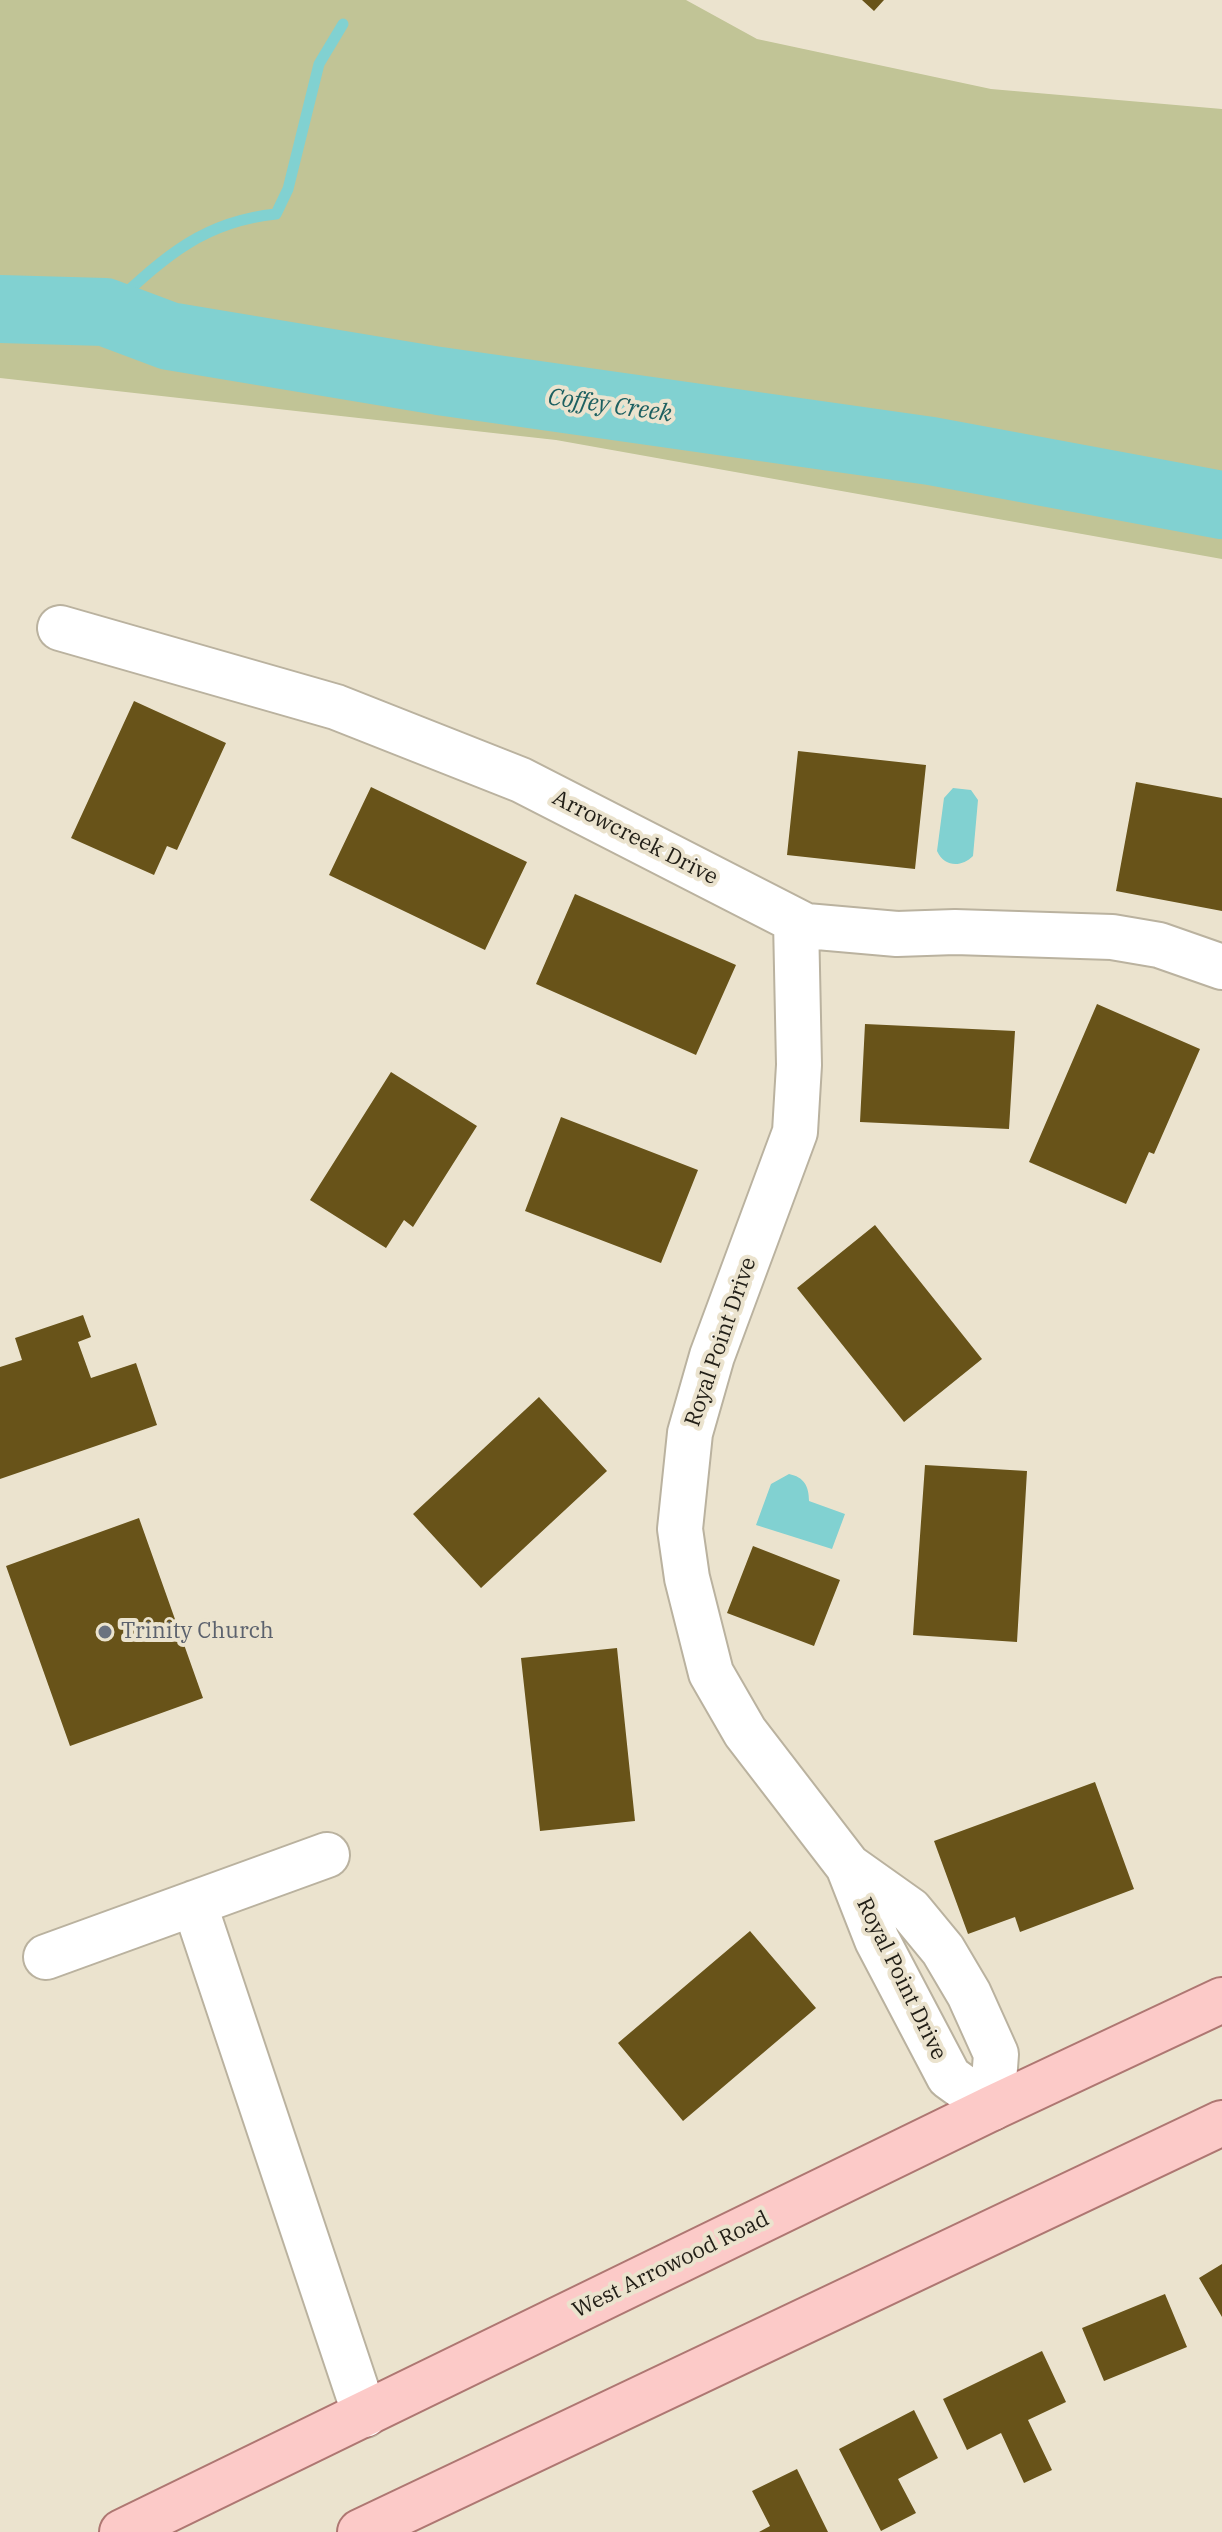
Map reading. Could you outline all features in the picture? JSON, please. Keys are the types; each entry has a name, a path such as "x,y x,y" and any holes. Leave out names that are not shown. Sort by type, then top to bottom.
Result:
{"main road":[{"name":"West Arrowood Road","path":"122,2532 992,2108 1222,2000"},
{"path":"360,2532 1222,2123"}],"street":[{"name":"Arrowcreek Drive","path":"60,628 336,707 521,780 806,926 848,932 1112,937 1159,945 1222,967"},
{"name":"Royal Point Drive","path":"796,921 799,1065 795,1132 708,1368 690,1433 680,1529 701,1641 711,1673 771,1768 848,1866 910,1910 943,1950 969,1994 996,2054 992,2108"},
{"path":"46,1957 327,1855"},
{"path":"194,1903 365,2415"}],"green space":[{"path":"0,0 686,0 757,39 991,89 1222,109 1222,559 556,440 0,378"}],"water":[{"path":"953,788 971,790 978,800 973,856 959,864 949,863 937,851 944,798"},
{"path":"789,1474 805,1483 809,1501 845,1514 832,1549 756,1525 771,1484"}],"building":[{"path":"862,0 884,0 874,11"},
{"path":"134,701 226,743 177,850 167,846 154,875 71,838"},
{"path":"798,751 926,765 915,869 787,855"},
{"path":"1136,782 1222,798 1222,911 1116,891"},
{"path":"371,787 527,862 485,950 329,875"},
{"path":"575,894 736,965 696,1055 536,984"},
{"path":"1097,1004 1200,1049 1154,1154 1149,1152 1126,1204 1029,1162"},
{"path":"865,1024 1015,1031 1009,1129 860,1122"},
{"path":"391,1072 477,1126 413,1227 404,1220 386,1248 310,1200"},
{"path":"561,1117 698,1170 661,1263 525,1211"},
{"path":"875,1225 982,1359 904,1422 797,1288"},
{"path":"83,1315 91,1337 78,1342 91,1378 136,1363 157,1425 0,1479 0,1367 22,1360 15,1338"},
{"path":"539,1397 607,1471 481,1588 413,1514"},
{"path":"925,1465 1027,1471 1017,1642 913,1635"},
{"name":"Trinity Church","path":"139,1518 203,1698 70,1746 6,1566"},
{"path":"753,1546 840,1580 814,1646 727,1613"},
{"path":"617,1648 635,1821 540,1831 521,1658"},
{"path":"1095,1782 1134,1889 1020,1932 1015,1917 968,1934 934,1841"},
{"path":"750,1931 816,2008 683,2121 618,2043"},
{"path":"1222,2264 1222,2317 1199,2278"},
{"path":"1165,2294 1187,2347 1104,2381 1082,2328"},
{"path":"1042,2351 1066,2402 1028,2420 1052,2470 1024,2483 1001,2433 967,2450 943,2399"},
{"path":"914,2410 938,2458 898,2479 916,2513 881,2531 839,2449"},
{"path":"797,2469 828,2532 759,2532 770,2526 752,2491"}],"waterway":[{"path":"105,312 163,261 202,235 249,218 276,214 288,189 319,64 343,24"},
{"name":"Coffey Creek","path":"0,309 105,312 169,336 439,381 931,451 1222,505"}],"place":[{"name":"Trinity Church","path":"105,1632"}]}
